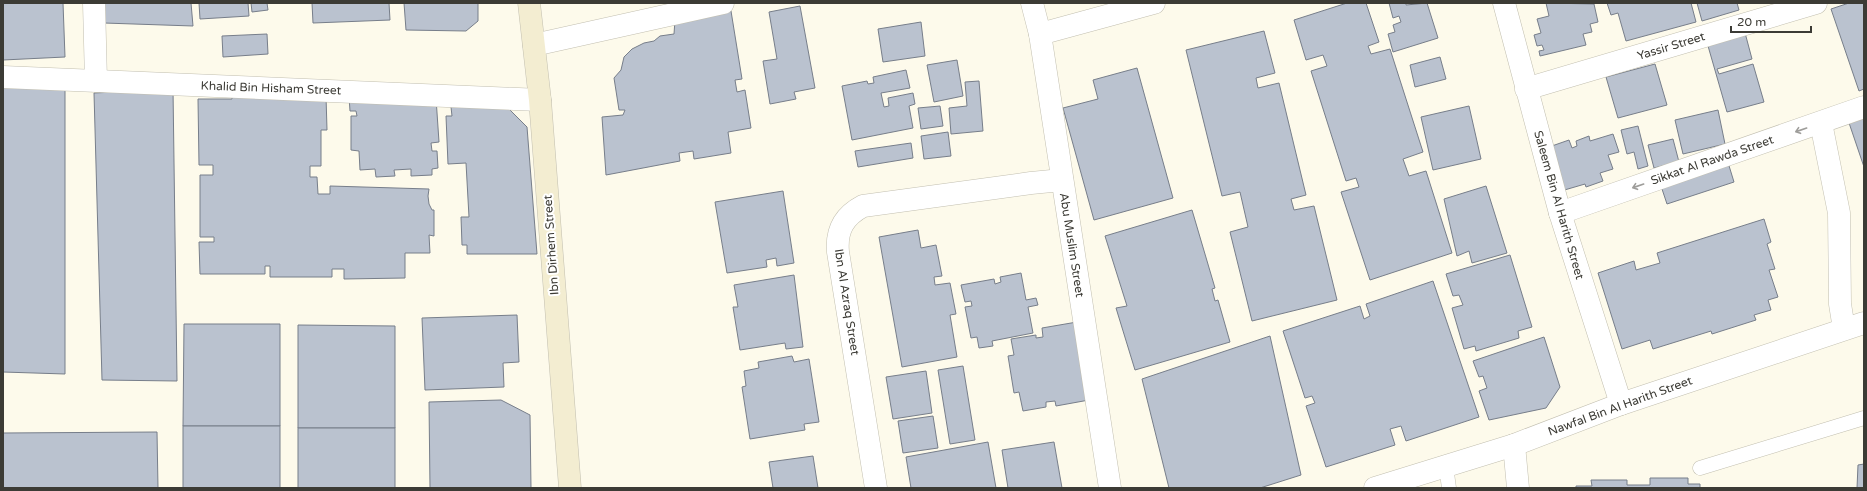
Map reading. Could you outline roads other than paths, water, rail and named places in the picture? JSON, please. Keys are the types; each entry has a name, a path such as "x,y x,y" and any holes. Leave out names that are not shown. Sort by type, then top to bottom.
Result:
{"street":[{"path":"94,3 96,80"},
{"name":"Ibn Dirhem Street","path":"529,3 540,100 570,488"},
{"path":"534,45 723,3"},
{"name":"Abu Muslim Street","path":"1032,3 1040,34 1110,488"},
{"path":"1040,34 1154,3"},
{"name":"Saleem Bin Al Harith Street","path":"1504,3 1560,213 1621,404"},
{"name":"Yassir Street","path":"1526,89 1816,3"},
{"name":"Khalid Bin Hisham Street","path":"3,77 540,100"},
{"name":"Sikkat Al Rawda Street","path":"1560,213 1864,107"},
{"path":"1821,123 1839,213 1840,304 1844,329"},
{"name":"Ibn Al Azraq Street","path":"876,488 838,252 837,240 845,219 853,211 863,206 1032,182 1062,180"},
{"name":"Nawfal Bin Al Harith Street","path":"1375,488 1514,445 1621,404 1864,323"},
{"path":"1514,445 1518,488"}],"lane":[{"path":"1700,468 1864,418"},
{"path":"1446,466 1449,488"}]}
